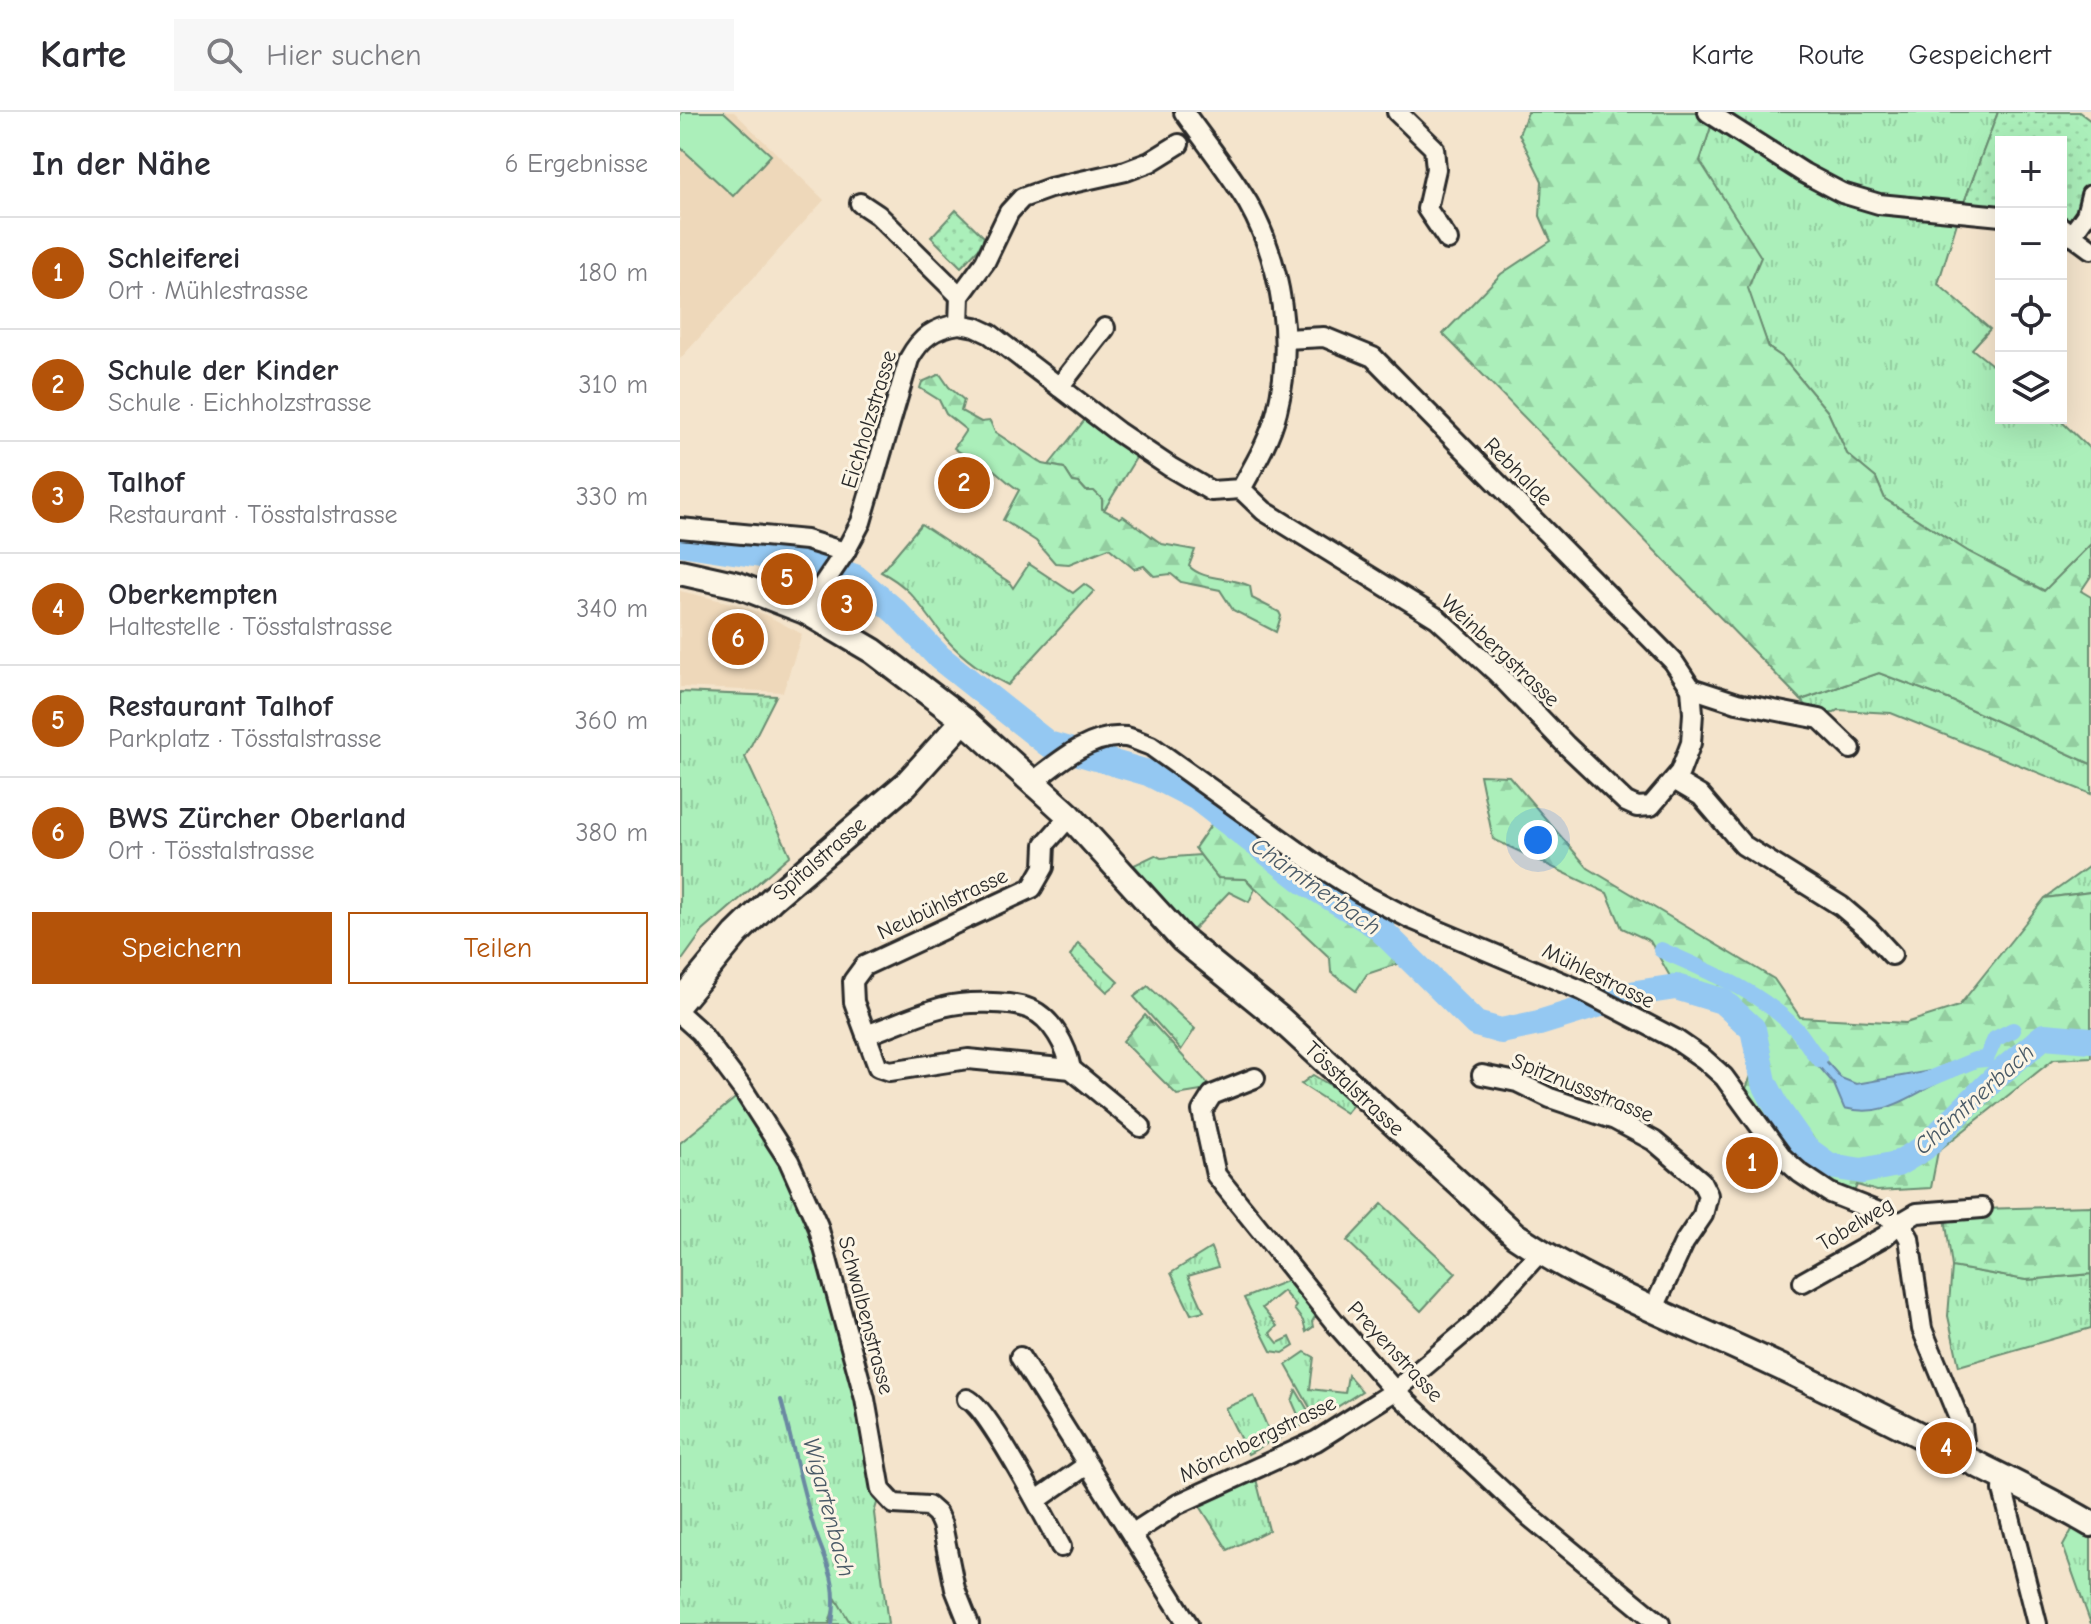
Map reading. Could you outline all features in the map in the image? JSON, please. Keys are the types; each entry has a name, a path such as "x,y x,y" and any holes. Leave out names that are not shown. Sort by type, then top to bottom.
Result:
{"main road":[{"name":"Tösstalstrasse","path":"680,572 738,585 805,611 873,651 964,720 1070,816 1182,939 1279,1018 1504,1225 1540,1252 1591,1282 1735,1346 2044,1496 2091,1524"},
{"name":"Spitalstrasse","path":"680,1002 745,925 906,784 964,720"}],"street":[{"path":"1179,144 1150,162 1126,171 1050,188 1022,198 1009,212 981,268 960,296 959,324 990,334 1118,432 1211,491 1241,489 1268,436 1277,410 1285,339 1276,276 1265,239 1247,202 1184,112"},
{"path":"1397,112 1434,148 1436,169 1427,209 1448,240"},
{"path":"1708,112 1804,173 1842,193 1879,204 1995,215"},
{"path":"2067,230 2086,215 2091,195"},
{"path":"860,203 878,215 960,296"},
{"path":"2067,232 2091,249"},
{"name":"Eichholzstrasse","path":"805,611 844,555 869,500 909,359 930,332 959,324"},
{"path":"1059,387 1105,328"},
{"name":"Rebhalde","path":"1285,339 1324,337 1373,357 1673,661 1691,688"},
{"name":"Weinbergstrasse","path":"1241,489 1264,511 1437,618 1496,672 1626,802 1637,807 1651,806 1674,780 1687,758 1693,713 1691,688"},
{"path":"680,528 806,540 844,555"},
{"path":"1691,688 1750,706 1820,719 1851,749"},
{"name":"Mühlestrasse","path":"1034,781 1060,761 1095,742 1127,737 1151,746 1359,892 1411,919 1560,980 1675,1039 1704,1059 1734,1089 1783,1158 1808,1179 1830,1193 1900,1223"},
{"path":"1674,780 1701,796 1743,845 1841,906 1892,955"},
{"name":"Neubühlstrasse","path":"1070,816 1045,844 1044,867 1032,888 864,966 853,981 854,1002 878,1067 890,1071 968,1059 1071,1069"},
{"path":"866,1035 945,1006 967,1003 1031,1009 1061,1039 1071,1069 1141,1127"},
{"name":"Schwalbenstrasse","path":"680,1014 708,1043 744,1091 789,1161 818,1226 865,1399 881,1490 894,1504 928,1506 937,1514 955,1589 969,1624"},
{"name":"Spitznussstrasse","path":"1482,1075 1517,1082 1550,1098 1615,1120 1654,1141 1701,1181 1708,1195 1703,1215 1684,1243 1653,1310"},
{"name":"Preyenstrasse","path":"1255,1078 1212,1095 1202,1111 1216,1175 1336,1324 1395,1391 1530,1517 1660,1624"},
{"name":"Tobelweg","path":"1803,1282 1885,1236 1917,1213 1982,1208"},
{"path":"1900,1223 1909,1238 1922,1329 1962,1426 1964,1441 1958,1455"},
{"name":"Mönchbergstrasse","path":"1133,1533 1178,1504 1316,1441 1395,1391 1472,1326 1540,1252"},
{"path":"1020,1357 1188,1624"},
{"path":"967,1399 974,1401 992,1426 1037,1500 1061,1547"},
{"path":"1037,1500 1087,1465"},
{"path":"2004,1477 2003,1490 2037,1624"}],"shaded area":[{"path":"680,112 734,112 824,200 680,359"},
{"path":"680,591 735,604 766,615 802,634 783,692 680,687"}],"green space":[{"path":"683,112 724,112 771,155 733,196 680,147 680,115"},
{"path":"1528,112 1708,112 1714,117 1700,161 1761,257 1748,288 1769,348 1782,357 1828,412 1847,454 1876,478 1885,499 1969,552 2044,591 2091,544 2091,576 2081,591 2091,597 2091,764 1948,699 1879,673 1801,700 1443,334 1501,274 1551,241 1540,216 1542,181 1519,134"},
{"path":"1708,112 1998,112 1960,213 1938,284 1990,329 1972,349 1995,367 1995,424 2064,424 2091,450 2091,544 2045,591 1969,552 1885,499 1876,478 1847,454 1828,412 1782,357 1769,348 1700,160 1714,117"},
{"path":"1998,112 2079,112 2091,121 2091,195 2086,215 2067,224 2067,136 1995,136 1995,216 1960,213"},
{"path":"956,210 984,237 979,248 961,267 931,237"},
{"path":"940,374 964,400 961,411 981,422 990,421 995,432 1043,464 1064,468 1073,482 1079,483 1086,491 1094,491 1102,499 1102,509 1120,518 1123,516 1162,544 1195,550 1189,566 1195,571 1250,586 1252,598 1279,612 1281,616 1276,632 1233,610 1220,590 1181,582 1171,574 1154,576 1144,566 1134,569 1109,548 1069,564 1055,563 1036,541 1003,520 1019,490 994,470 954,448 966,430 946,414 939,400 920,388 922,382"},
{"path":"1091,412 1142,448 1104,510 1079,483 1073,482 1064,468 1049,465"},
{"path":"921,524 1009,582 1013,588 1029,564 1073,593 1084,584 1094,591 1008,685 961,654 911,594 881,572"},
{"path":"1879,673 1948,699 2091,764 2091,794 1891,713 1838,710 1820,719 1801,700"},
{"path":"680,692 776,696 745,757 790,855 703,931 680,963"},
{"path":"1480,775 1509,776 1588,868 1774,979 1800,1017 1906,1023 1959,1006 2045,898 2091,892 2091,1057 2054,1059 1938,1151 1931,1188 1877,1191 1857,1185 1850,1201 1815,1185 1742,1099 1756,1057 1754,1037 1748,1025 1728,1007 1676,987 1650,941 1622,928 1607,893 1493,839"},
{"path":"1222,809 1341,892 1394,924 1386,940 1403,962 1367,974 1356,991 1331,972 1330,958 1246,879 1218,878 1195,848"},
{"path":"1155,855 1161,858 1200,855 1218,878 1246,879 1255,889 1249,902 1229,892 1192,931 1134,865"},
{"path":"2091,865 2091,892 2045,898"},
{"path":"1078,943 1119,982 1107,992 1070,956"},
{"path":"1148,986 1195,1029 1181,1050 1134,997"},
{"path":"1145,1015 1213,1089 1177,1095 1123,1041"},
{"path":"1313,1075 1356,1101 1346,1113 1301,1084"},
{"path":"744,1091 818,1226 881,1490 874,1513 888,1624 680,1624 680,1143"},
{"path":"1382,1204 1456,1273 1421,1311 1347,1241"},
{"path":"2091,1206 2091,1274 2026,1280 1952,1267 1944,1210"},
{"path":"1211,1248 1218,1267 1188,1276 1204,1311 1191,1314 1171,1273"},
{"path":"1952,1267 2026,1280 2091,1274 2091,1328 1959,1366 1948,1316"},
{"path":"1289,1280 1316,1315 1313,1327 1306,1332 1303,1321 1294,1309 1296,1306 1283,1291 1262,1308 1277,1326 1270,1333 1278,1343 1290,1337 1294,1346 1283,1353 1271,1351 1244,1298"},
{"path":"1305,1352 1314,1357 1310,1389 1345,1393 1348,1375 1362,1391 1317,1420 1286,1365"},
{"path":"1296,1390 1313,1419 1275,1441 1271,1431 1305,1416 1299,1417 1292,1401"},
{"path":"1254,1396 1273,1440 1248,1454 1225,1408"},
{"path":"1256,1479 1269,1530 1228,1550 1198,1503"},
{"path":"2079,1517 2091,1524 2091,1624 2063,1546"},
{"path":"836,1599 851,1624 829,1624"}],"water":[{"path":"1810,1043 1841,1078 1856,1084 1930,1071 1941,1076 1939,1082 1882,1109 1844,1108 1834,1084 1803,1048"}],"waterway":[{"name":"Chämtnerbach","path":"680,543 815,563 855,577 896,612 940,658 1048,744 1148,773 1197,798 1305,882 1378,927 1476,1024 1501,1031 1539,1023 1636,993 1676,987 1722,1001 1753,1029 1764,1082 1779,1111 1805,1148 1830,1166 1862,1171 1897,1164 1924,1148 2000,1073 2044,1036 2091,1040"},
{"path":"1661,950 1732,983 1766,1003 1796,1029 1819,1059"},
{"path":"1922,1082 1975,1060 1986,1059 1995,1039 2013,1030"},
{"name":"Wigartenbach","path":"781,1400 809,1512 833,1585 832,1624"}],"place":[{"name":"Schule der Kinder","path":"964,483"},
{"name":"Restaurant Talhof","path":"787,579"},
{"name":"Talhof","path":"847,605"},
{"name":"BWS Zürcher Oberland","path":"738,639"},
{"name":"Schleiferei","path":"1752,1163"},
{"name":"Oberkempten","path":"1946,1448"}]}
